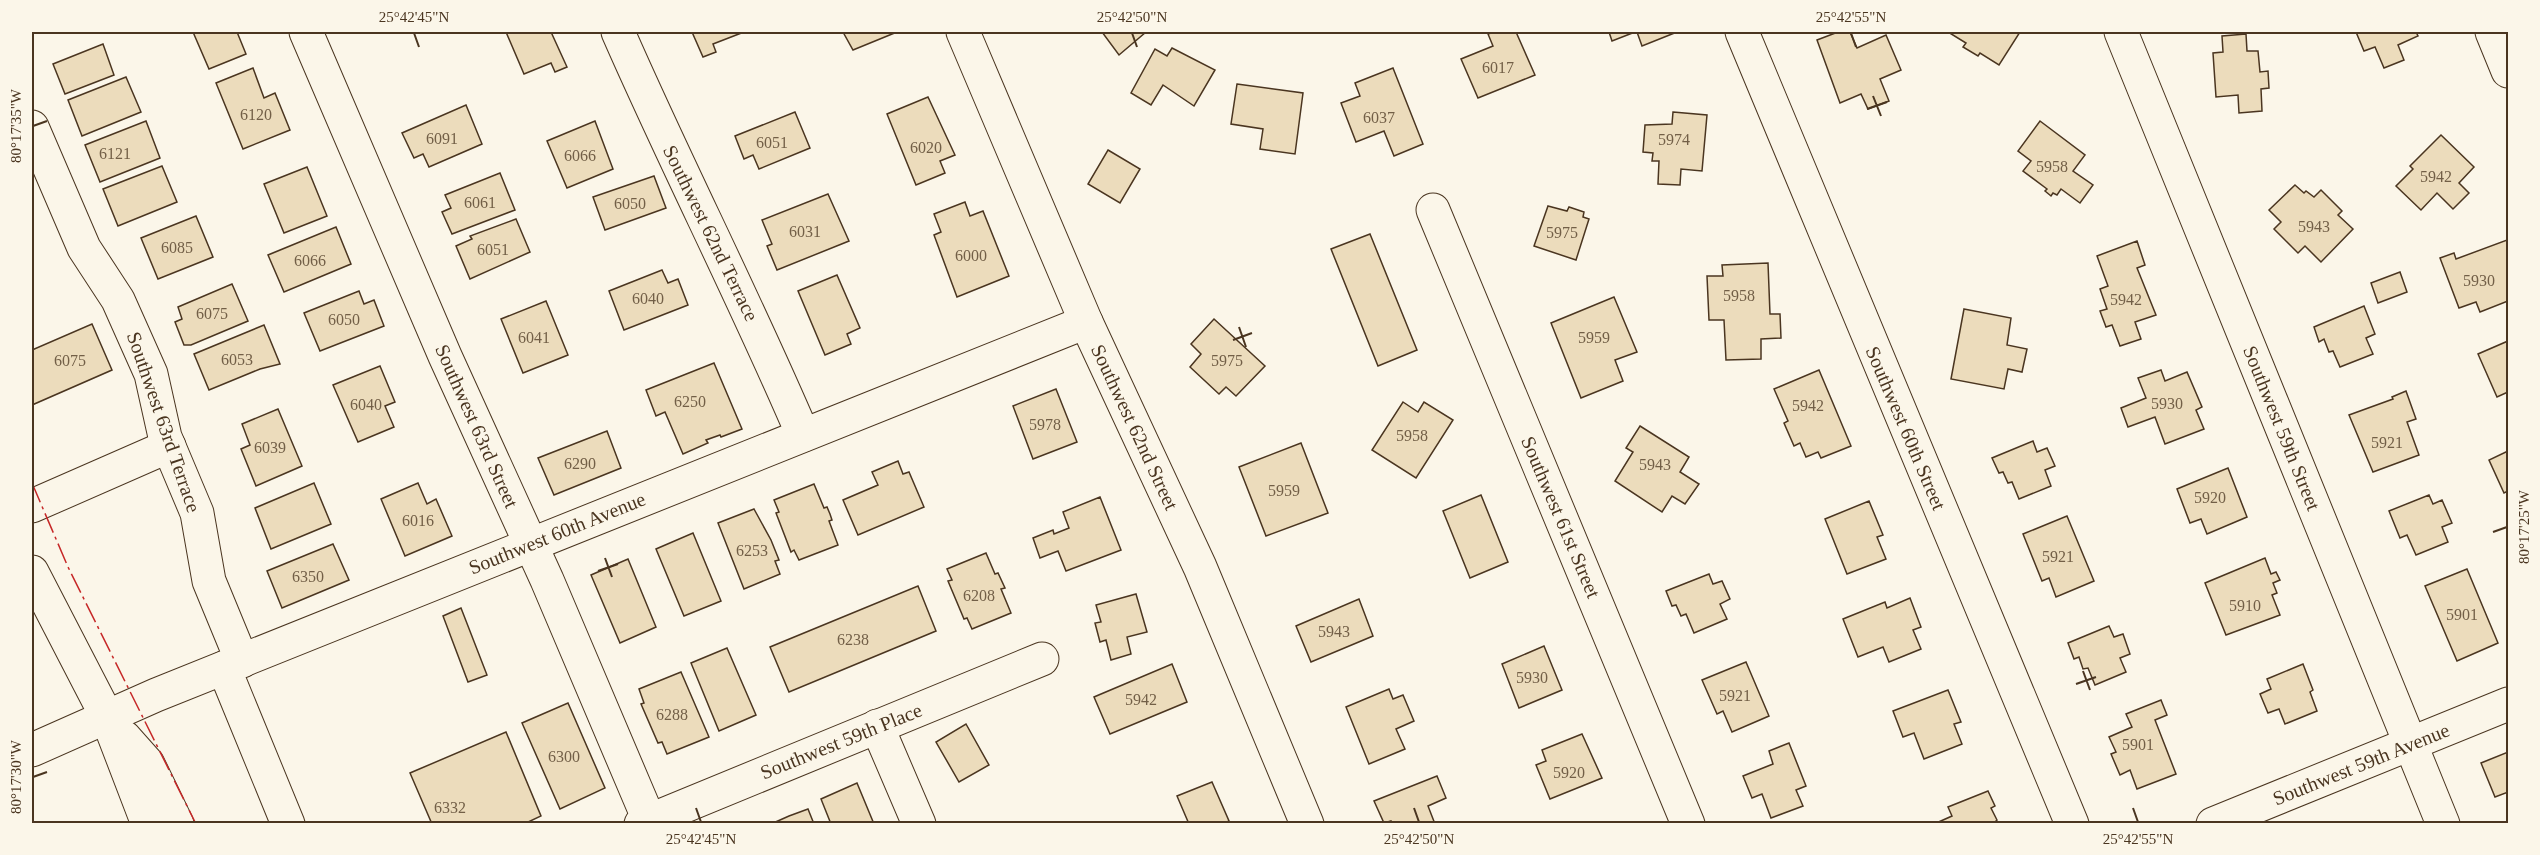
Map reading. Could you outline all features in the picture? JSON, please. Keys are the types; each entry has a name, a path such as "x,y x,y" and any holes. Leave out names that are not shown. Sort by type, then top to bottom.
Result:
{"street":[{"name":"Southwest 63rd Street","path":"306,32 445,356 531,544 645,822"},
{"name":"Southwest 62nd Terrace","path":"618,32 662,131 749,313 803,435"},
{"name":"Southwest 62nd Street","path":"963,32 1086,322 1196,558 1307,824"},
{"name":"Southwest 60th Street","path":"1742,32 2072,824"},
{"name":"Southwest 59th Street","path":"2121,32 2443,824"},
{"path":"2492,32 2508,71"},
{"name":"Southwest 63rd Terrace","path":"32,127 84,248 118,300 155,385 160,415 169,446 197,513 209,581 233,665 288,824"},
{"name":"Southwest 61st Street","path":"1433,210 1688,824"},
{"name":"Southwest 60th Avenue","path":"32,750 233,665 1086,322"},
{"path":"32,506 169,446"},
{"path":"32,572 106,717 148,824"},
{"name":"Southwest 59th Place","path":"645,822 1042,659"},
{"name":"Southwest 59th Avenue","path":"2213,824 2508,704"},
{"path":"106,717 148,764 177,824"},
{"path":"877,726 919,824"}],"building":[{"path":"193,32 237,32 246,54 209,69"},
{"path":"506,32 551,32 567,67 555,72 551,63 524,74"},
{"path":"692,32 744,32 713,44 716,52 703,57"},
{"path":"843,32 897,32 853,50"},
{"path":"1102,32 1146,32 1119,55"},
{"path":"1516,32 1535,75 1478,98 1461,59 1493,46 1488,34"},
{"path":"1609,32 1635,32 1612,41"},
{"path":"1637,32 1677,32 1642,46"},
{"path":"1838,32 1850,32 1857,48 1886,35 1901,70 1880,79 1889,101 1868,109 1861,94 1840,103 1817,40"},
{"path":"1948,32 2020,32 1999,65 1980,53 1978,56 1963,47 1966,43"},
{"path":"2356,32 2416,32 2418,36 2398,45 2404,60 2384,68 2375,47 2364,51"},
{"path":"2246,34 2247,51 2258,51 2260,72 2268,71 2269,88 2261,89 2262,111 2239,113 2238,95 2216,97 2213,53 2223,52 2222,36"},
{"path":"103,44 114,75 65,94 53,64"},
{"path":"1172,48 1215,70 1194,106 1163,85 1151,105 1131,93 1155,49 1167,56"},
{"path":"253,68 264,98 275,93 290,130 243,149 216,83"},
{"path":"1393,68 1423,144 1394,156 1384,131 1356,142 1341,103 1360,96 1355,83"},
{"path":"126,77 141,112 82,136 68,100"},
{"path":"1237,84 1303,93 1295,154 1260,149 1263,129 1231,124"},
{"path":"928,97 955,155 940,161 945,173 916,185 887,114"},
{"path":"466,105 482,144 429,167 423,154 414,158 402,133"},
{"path":"795,112 810,148 759,169 753,155 744,159 735,136"},
{"path":"1673,112 1707,115 1702,171 1681,169 1680,185 1658,184 1659,161 1652,161 1653,153 1643,152 1645,125 1672,124"},
{"path":"146,121 160,158 100,182 85,145"},
{"path":"595,121 613,169 567,188 547,141"},
{"path":"2040,121 2085,155 2073,171 2093,185 2080,203 2061,189 2057,195 2053,193 2051,196 2045,191 2047,189 2023,171 2031,161 2018,151"},
{"path":"2441,135 2474,167 2459,183 2469,193 2453,209 2437,193 2421,210 2396,186 2413,169 2410,166"},
{"path":"1108,150 1140,169 1120,203 1088,184"},
{"path":"162,166 177,202 118,226 103,189"},
{"path":"307,167 327,216 284,233 264,184"},
{"path":"500,173 515,210 452,234 442,212 451,208 445,195"},
{"path":"654,176 666,208 605,230 593,197"},
{"path":"2295,185 2304,193 2306,191 2314,197 2321,190 2342,211 2338,215 2353,229 2321,262 2305,246 2298,253 2274,229 2281,222 2269,210"},
{"path":"828,194 849,241 777,270 767,246 772,244 762,220"},
{"path":"965,202 970,216 983,211 1009,276 957,297 934,235 941,232 934,214"},
{"path":"1548,206 1567,211 1569,207 1584,212 1583,217 1589,219 1576,260 1534,246"},
{"path":"196,216 213,257 158,279 141,238"},
{"path":"516,219 530,252 470,279 456,246 472,239 470,236"},
{"path":"336,227 351,264 284,292 268,255"},
{"path":"1370,234 1417,350 1378,366 1331,249"},
{"path":"2507,240 2508,301 2480,312 2476,302 2459,308 2440,258 2454,253 2456,259"},
{"path":"2137,241 2145,265 2137,268 2156,315 2135,322 2141,339 2120,346 2112,325 2106,327 2100,311 2107,309 2100,289 2108,286 2097,256"},
{"path":"1768,263 1770,314 1780,314 1781,338 1761,339 1761,359 1726,360 1724,320 1709,320 1707,276 1723,276 1722,265"},
{"path":"662,270 668,283 678,279 688,305 624,330 609,291"},
{"path":"2400,272 2407,292 2378,303 2371,283"},
{"path":"837,275 860,328 847,334 851,344 825,355 798,291"},
{"path":"232,284 248,321 191,345 184,345 175,322 182,319 178,307"},
{"path":"359,291 364,304 374,300 384,326 320,351 304,313"},
{"path":"1614,297 1637,352 1615,360 1623,381 1581,398 1551,323"},
{"path":"546,301 568,355 523,373 501,319"},
{"path":"2364,306 2375,334 2366,338 2373,354 2340,367 2333,351 2329,352 2324,339 2319,342 2314,327"},
{"path":"1964,309 2011,318 2007,345 2027,349 2022,372 2008,369 2004,389 1951,379"},
{"path":"1214,319 1265,366 1236,396 1226,387 1219,394 1190,367 1201,354 1191,344"},
{"path":"92,324 112,370 32,405 32,350"},
{"path":"264,325 280,364 260,369 209,390 194,354"},
{"path":"2508,341 2508,392 2497,397 2478,354"},
{"path":"714,363 742,429 706,440 708,443 683,454 665,412 656,416 646,390"},
{"path":"380,366 395,402 385,406 394,427 358,442 333,385"},
{"path":"1819,370 1851,446 1821,458 1818,452 1806,457 1800,443 1794,446 1784,423 1788,421 1774,389"},
{"path":"2161,370 2165,381 2187,372 2202,407 2196,410 2204,429 2165,444 2155,417 2128,427 2121,408 2146,398 2138,378"},
{"path":"1056,389 1077,442 1033,459 1013,406"},
{"path":"2406,391 2416,419 2407,422 2419,455 2373,472 2349,415 2393,399 2392,397"},
{"path":"1403,402 1418,412 1424,402 1453,420 1416,478 1372,450"},
{"path":"278,409 302,466 256,486 241,449 250,445 242,424"},
{"path":"1640,426 1689,457 1680,472 1699,484 1685,504 1672,496 1662,512 1615,481 1633,452 1626,448"},
{"path":"607,431 621,468 554,495 538,458"},
{"path":"2033,441 2037,452 2047,448 2055,466 2045,470 2051,486 2019,499 2012,482 2008,483 2003,472 1999,473 1992,458"},
{"path":"1301,443 1328,513 1266,536 1239,467"},
{"path":"2508,451 2508,491 2504,493 2489,460"},
{"path":"898,461 903,474 909,472 924,507 858,535 843,500 878,485 872,472"},
{"path":"2228,468 2247,517 2207,534 2201,519 2190,523 2177,489"},
{"path":"314,483 331,524 271,549 255,508"},
{"path":"418,483 427,504 436,499 452,536 405,556 381,499"},
{"path":"814,484 824,508 827,507 830,514 832,520 829,521 838,545 799,560 794,550 791,552 776,513 779,512 774,500"},
{"path":"1481,495 1508,562 1470,578 1443,511"},
{"path":"2429,495 2433,504 2442,500 2452,523 2442,527 2448,542 2416,555 2407,535 2400,538 2389,511"},
{"path":"1100,497 1121,550 1066,571 1058,551 1040,558 1033,538 1053,530 1054,534 1069,528 1063,512"},
{"path":"1869,501 1883,535 1877,537 1886,559 1847,574 1825,519"},
{"path":"754,509 779,560 775,561 780,574 744,589 718,523"},
{"path":"2067,516 2094,581 2056,597 2049,578 2042,581 2023,534"},
{"path":"693,533 721,601 684,616 656,549"},
{"path":"333,544 349,580 282,608 267,571"},
{"path":"986,553 995,574 998,573 1005,588 1001,589 1011,613 972,629 967,618 964,619 948,581 952,580 947,569"},
{"path":"2265,558 2271,574 2276,572 2280,580 2273,583 2277,593 2272,595 2280,615 2226,635 2205,583"},
{"path":"628,559 656,627 620,643 591,575"},
{"path":"2467,569 2498,643 2457,661 2425,586"},
{"path":"1709,574 1713,584 1722,581 1730,599 1720,604 1727,619 1694,633 1686,614 1681,616 1676,605 1672,606 1666,591"},
{"path":"918,586 936,631 789,692 770,647"},
{"path":"1136,594 1147,632 1127,637 1131,654 1111,660 1106,640 1100,642 1095,623 1101,622 1096,605"},
{"path":"1910,598 1921,627 1913,630 1921,649 1889,662 1883,647 1858,657 1843,619 1885,602 1887,608"},
{"path":"1359,599 1373,636 1311,662 1296,626"},
{"path":"461,608 487,675 468,682 443,616"},
{"path":"2109,626 2114,637 2123,634 2130,654 2120,658 2126,672 2095,685 2088,668 2083,669 2079,657 2074,659 2068,643"},
{"path":"1544,646 1562,690 1519,708 1502,664"},
{"path":"727,648 756,715 719,731 691,663"},
{"path":"1746,662 1769,716 1732,732 1723,711 1717,714 1702,680"},
{"path":"1172,664 1187,702 1110,734 1094,697"},
{"path":"2303,664 2313,690 2310,692 2317,711 2285,724 2279,709 2268,713 2260,694 2271,689 2267,679"},
{"path":"681,672 709,737 667,754 662,742 658,743 641,704 644,703 639,689"},
{"path":"1389,689 1393,699 1403,695 1414,721 1396,729 1405,749 1369,764 1346,707"},
{"path":"1948,690 1961,722 1954,724 1962,744 1924,759 1914,733 1903,737 1893,711"},
{"path":"2161,700 2167,715 2155,720 2176,774 2137,789 2130,770 2120,775 2111,754 2116,752 2109,737 2132,727 2126,714"},
{"path":"568,703 605,788 560,809 522,723"},
{"path":"966,724 989,765 959,782 936,742"},
{"path":"506,732 541,816 524,824 432,824 410,773"},
{"path":"1582,734 1602,778 1550,799 1536,765 1546,761 1542,750"},
{"path":"1789,743 1806,786 1796,790 1803,806 1771,818 1762,794 1752,798 1743,776 1773,764 1769,751"},
{"path":"2508,752 2508,792 2495,797 2481,763"},
{"path":"1437,776 1446,798 1428,806 1435,824 1392,824 1391,821 1384,823 1374,801"},
{"path":"1212,782 1229,821 1223,824 1189,824 1177,796"},
{"path":"857,783 874,824 831,824 821,799"},
{"path":"1988,791 1995,806 1991,808 1997,820 1993,824 1934,824 1952,816 1948,807"},
{"path":"808,809 814,824 771,824 789,816"}],"power":[{"path":"32,483 68,567 196,824"}]}
